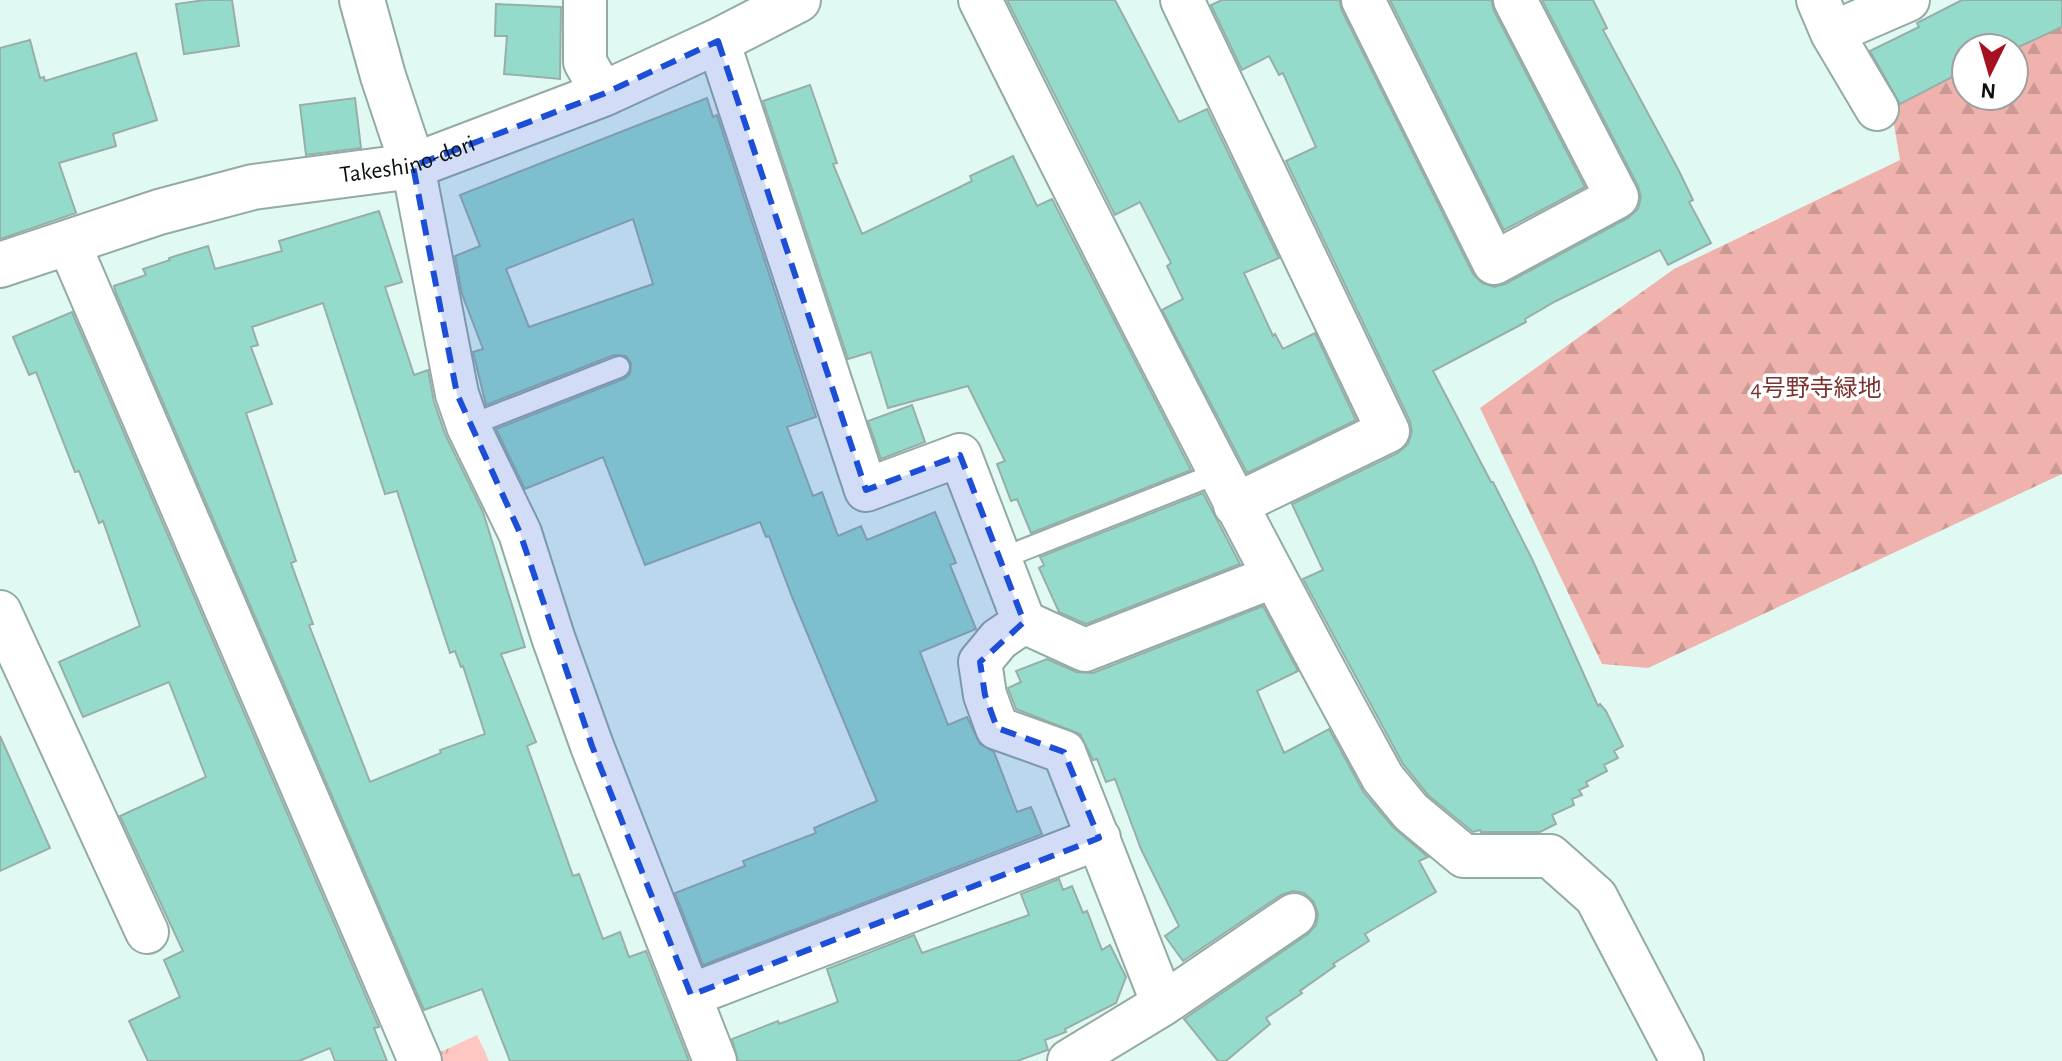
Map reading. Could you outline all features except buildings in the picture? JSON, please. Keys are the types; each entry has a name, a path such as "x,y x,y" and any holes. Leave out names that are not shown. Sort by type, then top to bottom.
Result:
{"street":[{"path":"362,0 413,166 457,394 468,426 520,533 592,746 715,1061"},
{"path":"585,0 585,62 603,94"},
{"name":"Takeshino-dori","path":"0,265 159,212 253,187 413,166 603,94 798,0"},
{"path":"980,0 1119,282 1226,489 1383,778 1411,812 1464,856 1550,856 1596,897 1682,1061"},
{"path":"1182,0 1388,431 1226,489"},
{"path":"1363,0 1494,263 1617,197 1515,0"},
{"path":"1877,109 1825,16 1908,0"},
{"path":"718,41 866,490 960,455 1024,622 1085,650 1272,577"},
{"path":"69,244 420,1061"},
{"path":"0,612 147,932"},
{"path":"1024,622 999,639 980,662 985,695 997,728 1064,752 1163,1004"},
{"path":"691,995 1099,838"},
{"path":"1069,1061 1163,1004 1294,915"}],"lane":[{"path":"468,426 619,367"},
{"path":"1000,559 1226,489"}],"highlighted area":[{"path":"718,41 866,490 960,455 1024,622 980,662 985,695 997,728 1064,752 1099,838 691,995 592,746 520,533 457,394 413,166 603,94"}],"green space":[{"name":"4号野寺緑地","path":"2062,3 2062,474 1648,668 1602,664 1480,408 1674,269 1900,160 1884,65 1950,42 1950,112 2030,112 2030,32 1979,32"},
{"path":"477,1035 489,1061 437,1061 434,1055"}]}
